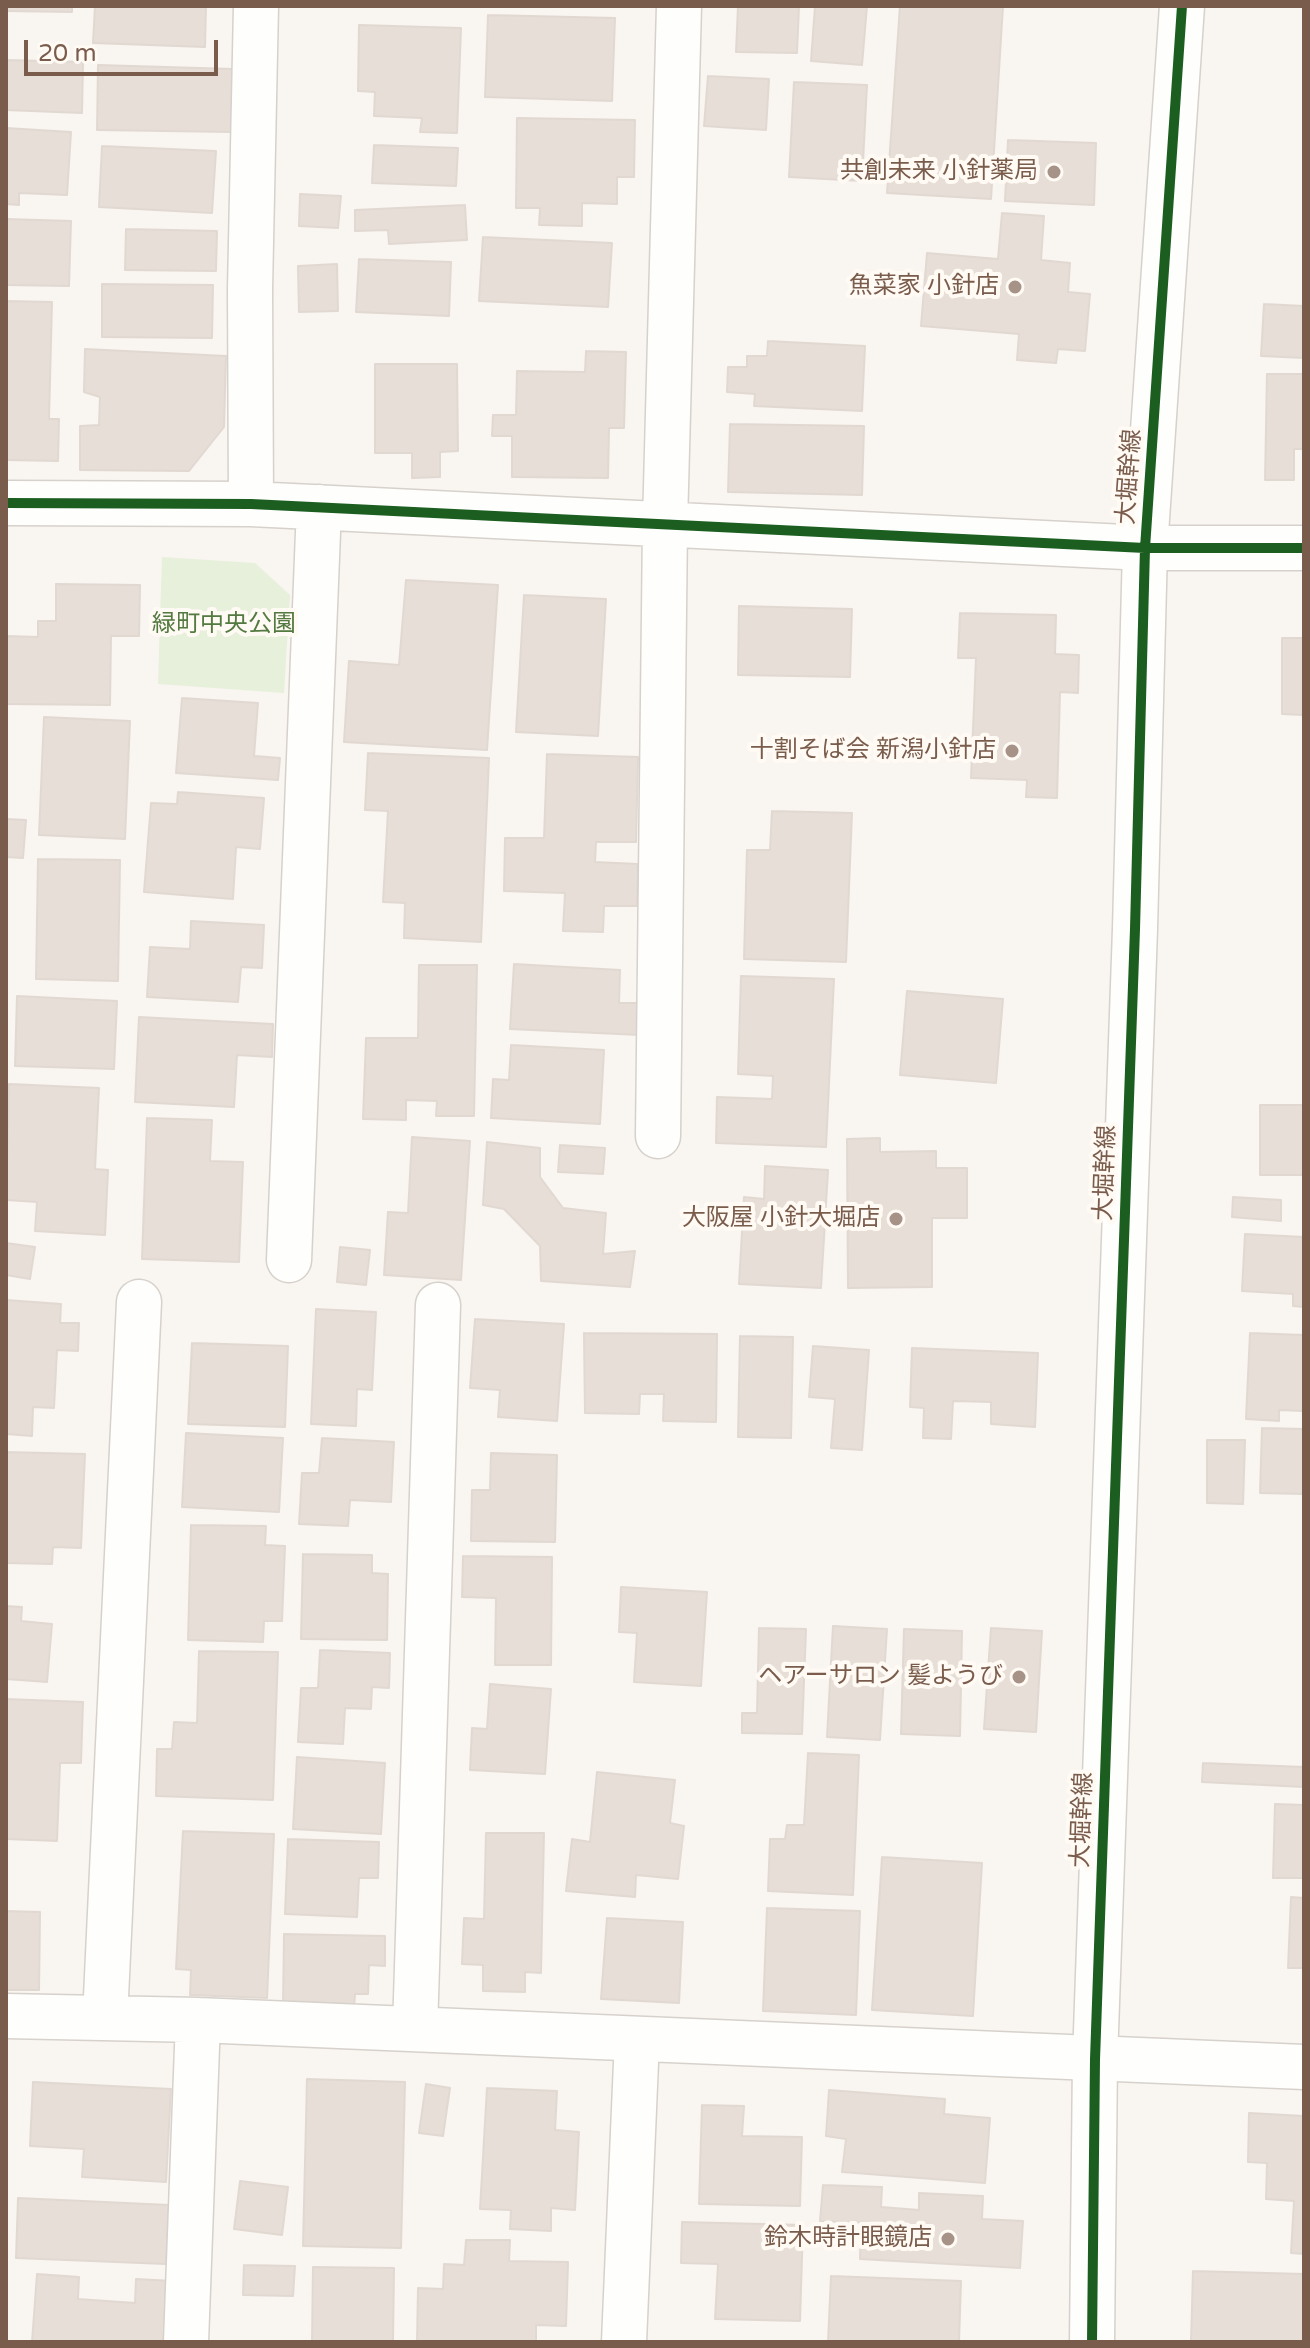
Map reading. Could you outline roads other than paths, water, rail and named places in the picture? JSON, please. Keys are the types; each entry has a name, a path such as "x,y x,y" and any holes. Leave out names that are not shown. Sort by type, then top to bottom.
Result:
{"street":[{"path":"251,504 250,289 256,6"},
{"path":"658,1136 665,524 679,6"},
{"name":"大堀幹線","path":"1092,2342 1095,2059 1134,961 1145,548 1182,6"},
{"path":"6,503 251,504 1145,548 1304,548"},
{"path":"289,1260 319,507"},
{"path":"105,2018 139,1302"},
{"path":"415,2029 438,1305"},
{"path":"6,2016 198,2020 1304,2067"},
{"path":"186,2342 198,2020"},
{"path":"624,2342 637,2039"}],"place":[{"name":"共創未来 小針薬局","path":"1054,172"},
{"name":"魚菜家 小針店","path":"1015,287"},
{"name":"十割そば会 新潟小針店","path":"1012,751"},
{"name":"大阪屋 小針大堀店","path":"896,1219"},
{"name":"ヘアーサロン 髪ようび","path":"1019,1677"},
{"name":"鈴木時計眼鏡店","path":"948,2239"}],"park label":[{"name":"緑町中央公園","path":"224,625"}]}
